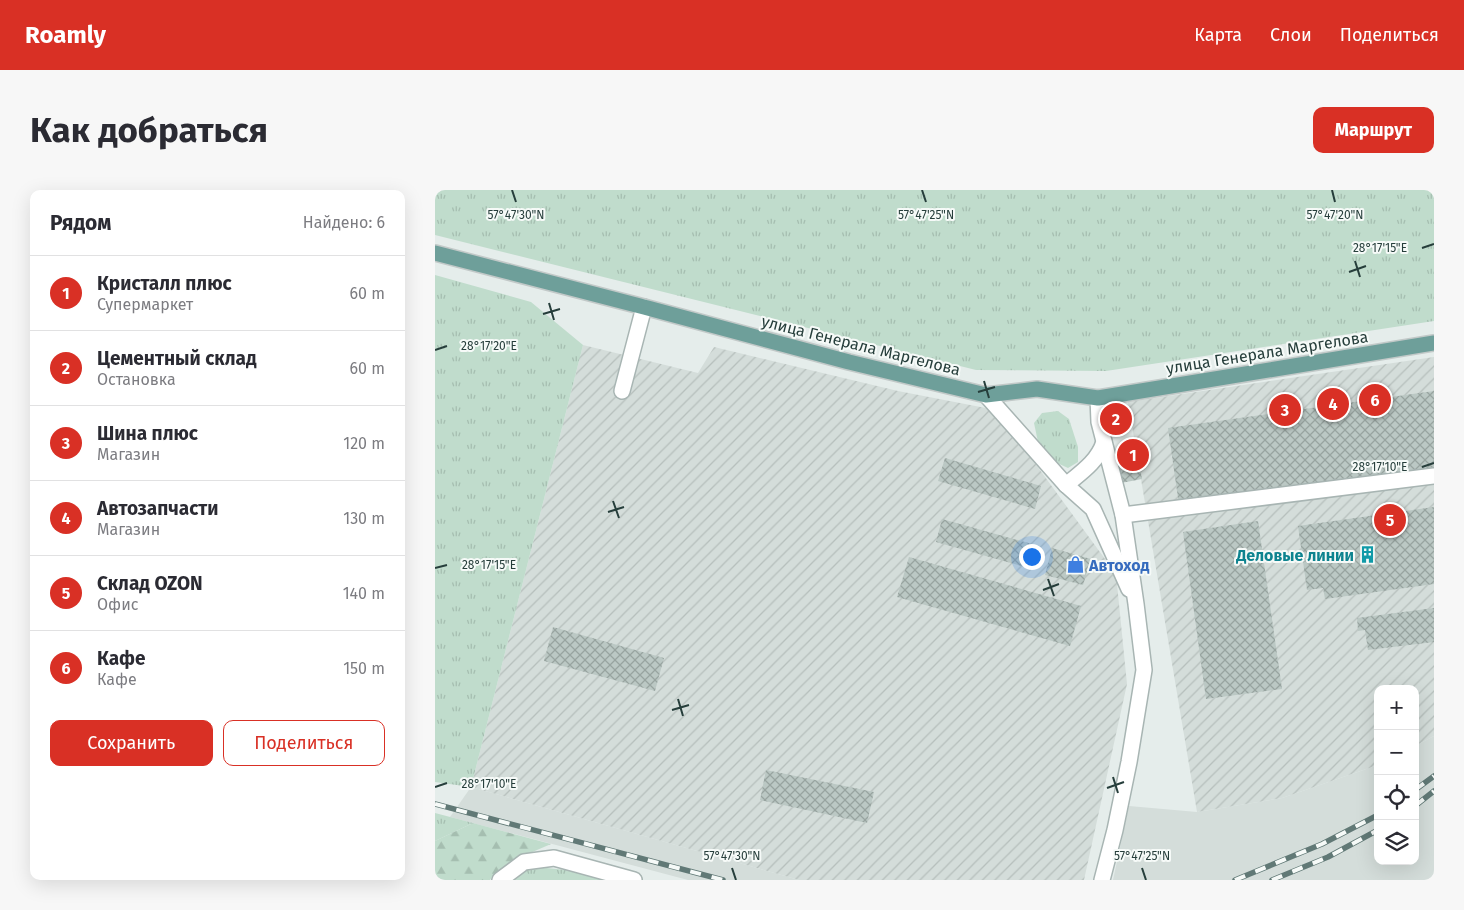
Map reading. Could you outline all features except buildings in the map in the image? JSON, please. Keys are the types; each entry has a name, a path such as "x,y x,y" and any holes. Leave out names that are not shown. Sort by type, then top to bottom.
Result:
{"main road":[{"name":"улица Генерала Маргелова","path":"435,253 849,362 987,395 1037,389 1098,398 1434,343"}],"street":[{"path":"622,391 644,307"},
{"path":"987,395 1067,485 1093,509 1136,604"},
{"path":"1098,398 1099,422 1123,515 1144,670 1129,762 1115,830 1102,880"},
{"path":"1067,485 1091,465 1104,442"},
{"path":"1123,515 1434,476"},
{"path":"500,880 525,862 554,858 633,880"}],"shaded area":[{"path":"583,345 698,373 714,347 898,391 996,410 1116,574 1127,684 1084,880 799,880 471,787"},
{"path":"1434,357 1434,736 1419,744 1419,685 1374,685 1374,766 1282,798 1197,812 1128,402"},
{"path":"1434,736 1434,880 1113,880 1129,806 1197,812 1282,798 1374,766 1374,865 1419,865 1419,744"},
{"path":"471,787 799,880 688,880 450,817"}],"green space":[{"path":"435,190 1434,190 1434,321 1106,371 976,370 435,235"},
{"path":"435,275 531,302 583,345 471,787 435,782"},
{"path":"1058,411 1069,419 1078,447 1078,462 1068,468 1055,462 1038,442 1034,423 1042,413"},
{"path":"435,813 473,823 435,841"},
{"path":"473,823 551,844 523,856 490,880 435,880 435,841"},
{"path":"528,866 566,870 607,880 510,880"}],"railway":[{"path":"1419,787 1434,776"},
{"path":"1419,803 1434,791"},
{"path":"435,804 723,880"},
{"path":"1235,880 1322,844 1374,817"},
{"path":"1272,880 1328,857 1374,832"}],"place":[{"name":"Кафе","path":"1375,400"},
{"name":"Автозапчасти","path":"1333,404"},
{"name":"Шина плюс","path":"1285,410"},
{"name":"Цементный склад","path":"1116,419"},
{"name":"Кристалл плюс","path":"1133,455"},
{"name":"Склад OZON","path":"1390,520"},
{"name":"Деловые линии","path":"1368,555"},
{"name":"Автоход","path":"1075,565"}]}
